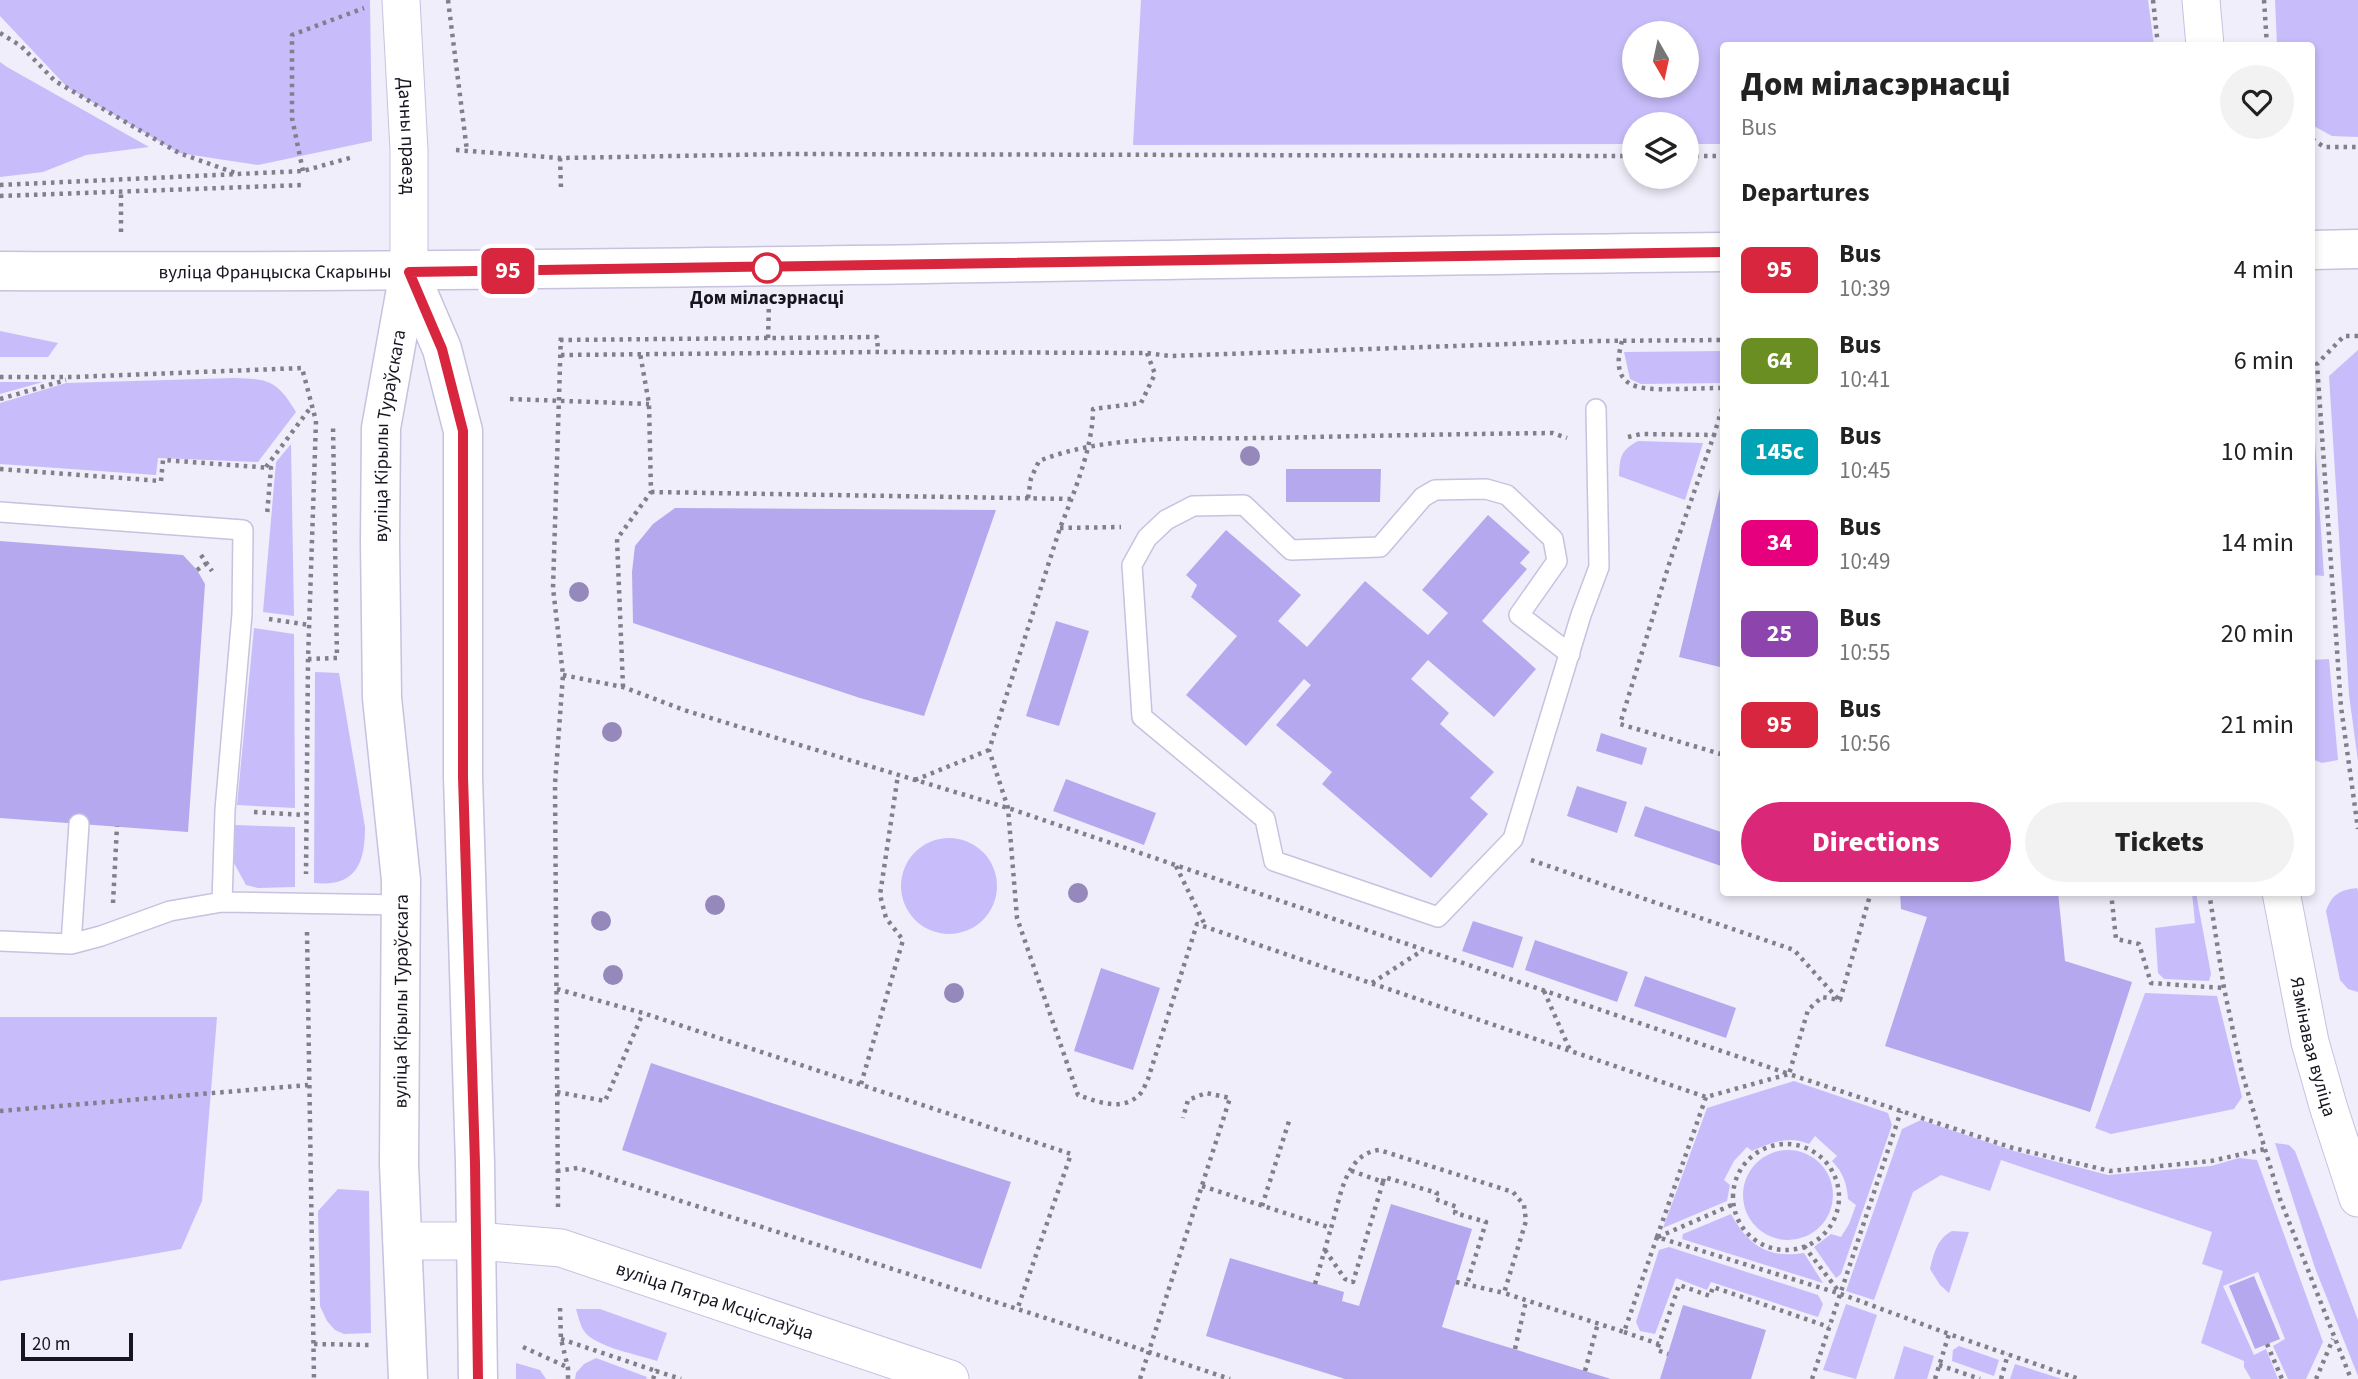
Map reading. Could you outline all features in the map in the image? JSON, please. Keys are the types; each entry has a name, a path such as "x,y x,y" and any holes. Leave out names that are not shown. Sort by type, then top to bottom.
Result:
{"main road":[{"path":"2315,250 2358,249"},
{"name":"вуліца Францыска Скарыны","path":"0,271 409,272 1720,252"},
{"name":"вуліца Кірылы Тураўскага","path":"408,1379 399,1164 401,880 382,698 381,428 409,272"},
{"name":"вуліца Кірылы Тураўскага","path":"409,272 442,349 463,431 463,777 478,1379"}],"street":[{"path":"2201,0 2205,42"},
{"name":"Дачны праезд","path":"387,2 409,150 409,272"},
{"name":"Язмінавая вуліца","path":"2282,896 2310,1042 2358,1198"},
{"name":"вуліца Пятра Мсціслаўца","path":"402,1241 476,1241 561,1248 950,1379"}],"lane":[{"path":"1570,654 1519,615 1557,561 1553,539 1507,495 1486,489 1435,490 1423,497 1380,547 1291,550 1244,505 1193,506 1147,538 1132,565 1142,717 1265,819 1274,861 1438,917 1513,839 1599,567 1596,410"},
{"path":"0,512 243,530 242,614 225,810 222,902"},
{"path":"71,944 79,824"},
{"path":"0,940 71,944 170,911 222,902 401,905"}],"path":[{"path":"448,0 467,151"},
{"path":"2153,0 2158,42"},
{"path":"2264,0 2267,42"},
{"path":"303,171 292,118 292,36 387,2"},
{"path":"0,33 20,47 55,81 179,153 240,174"},
{"path":"2315,141 2325,147 2358,147"},
{"path":"456,150 560,158 787,155 1622,156"},
{"path":"1699,156 1720,156"},
{"path":"0,185 303,171 353,157"},
{"path":"560,158 561,188"},
{"path":"0,196 303,185"},
{"path":"2358,336 2344,336 2317,364 2341,707 2358,829"},
{"path":"558,1207 555,784 564,675 553,588 561,337 877,337 878,352"},
{"path":"561,355 878,352 1184,355 1720,340"},
{"path":"1622,341 1617,358 1619,372 1629,385 1643,389 1720,388"},
{"path":"623,687 617,540 651,492 649,404 640,353"},
{"path":"1147,353 1155,374 1142,403 1093,409 1093,426 1072,499 1060,528 989,750 1009,808 1017,918 1078,1095 1107,1105 1127,1102 1140,1094 1148,1079 1197,924 1706,1097 1789,1074"},
{"path":"0,377 74,377 302,368 316,421"},
{"path":"0,399 74,377"},
{"path":"510,399 649,404"},
{"path":"266,468 312,407"},
{"path":"1720,415 1670,561 1620,724 1720,754"},
{"path":"308,659 337,658 333,427"},
{"path":"1028,498 1031,478 1039,461 1060,452 1087,446 1170,439 1553,433 1575,442"},
{"path":"1628,437 1641,434 1720,436"},
{"path":"651,492 1072,499"},
{"path":"1060,528 1161,526"},
{"path":"197,570 206,563"},
{"path":"564,675 623,687 684,710 1009,808 2013,1148 2110,1171 2211,1161 2265,1149"},
{"path":"914,780 989,750"},
{"path":"861,1084 903,940 886,918 880,895 898,775"},
{"path":"117,827 113,908 124,904"},
{"path":"1503,850 1794,950 1840,1000"},
{"path":"1176,866 1206,927"},
{"path":"1840,1000 1870,896"},
{"path":"2111,896 2116,939 2139,943 2151,983 2224,988"},
{"path":"2210,896 2224,988 2242,1073 2280,1199 2351,1379"},
{"path":"1371,984 1424,950"},
{"path":"557,989 643,1013 1070,1154 1017,1310"},
{"path":"1544,991 1571,1051"},
{"path":"1789,1074 1808,1010 1822,997 1840,1000"},
{"path":"557,1092 605,1101 643,1013"},
{"path":"0,1111 308,1085"},
{"path":"1140,1379 1230,1098 1206,1093 1188,1100 1183,1118"},
{"path":"1624,1332 1706,1097"},
{"path":"1812,1379 1901,1111"},
{"path":"1262,1206 1290,1118"},
{"path":"1770,1146 1804,1146 1819,1154 1838,1183 1839,1200 1835,1217 1826,1231 1813,1243 1804,1246 1779,1249 1762,1243 1748,1233 1738,1218 1734,1204 1735,1183 1743,1167 1754,1155 1770,1146"},
{"path":"1315,1284 1349,1170 1359,1156 1368,1151 1379,1150 1513,1192 1524,1205 1527,1221 1504,1293"},
{"path":"557,1171 578,1168 1230,1379"},
{"path":"1349,1170 1383,1182"},
{"path":"1325,1250 1345,1279 1353,1282 1384,1177 1437,1193 1435,1199 1457,1207 1455,1213 1486,1222 1467,1284"},
{"path":"1202,1186 1331,1228"},
{"path":"1657,1237 1734,1204"},
{"path":"1657,1237 1840,1294 2079,1379"},
{"path":"1804,1246 1840,1294"},
{"path":"1456,1282 1504,1293 1659,1344"},
{"path":"1668,1354 1657,1350 1679,1285 1710,1296 1713,1287 1829,1327"},
{"path":"1515,1349 1526,1301"},
{"path":"560,1308 561,1339 568,1379"},
{"path":"1585,1370 1598,1323"},
{"path":"1935,1379 1949,1334"},
{"path":"2316,1379 2333,1338"},
{"path":"561,1339 681,1379"},
{"path":"2267,1344 2282,1379"},
{"path":"314,1345 372,1345"},
{"path":"523,1347 568,1368"},
{"path":"2001,1379 2008,1354"},
{"path":"1939,1365 1980,1379"},
{"path":"653,1379 656,1371"}],"shaded area":[{"path":"0,0 370,0 372,141 258,165 179,153 68,88 0,16"},
{"path":"1141,0 2148,0 2154,42 1720,42 1720,144 1699,144 1699,112 1622,112 1622,144 1133,145"},
{"path":"2275,0 2358,0 2358,137 2332,136 2315,127 2315,42 2277,42"},
{"path":"0,62 149,147 86,155 43,172 0,177"},
{"path":"0,331 58,343 48,357 0,357"},
{"path":"2358,350 2358,761 2349,695 2329,376"},
{"path":"1720,351 1720,383 1641,384 1630,379 1624,352"},
{"path":"256,379 271,384 278,388 296,412 258,462 158,458 156,475 0,464 0,403 66,383"},
{"path":"0,382 43,382 0,394"},
{"path":"1638,441 1703,443 1685,500 1619,476 1622,455"},
{"path":"2315,441 2324,576 2315,575"},
{"path":"291,444 294,616 263,612 276,462"},
{"path":"254,628 294,634 295,808 237,805"},
{"path":"2329,659 2338,760 2322,763 2315,760 2315,660"},
{"path":"315,672 339,673 365,827 363,852 355,870 349,877 328,883 314,883"},
{"path":"235,825 295,827 295,887 258,888 246,885 234,863"},
{"path":"949,838 967,842 983,852 993,868 997,886 993,904 983,920 967,930 949,934 931,930 915,920 905,904 901,886 905,868 915,852 931,842"},
{"path":"2357,888 2358,992 2348,989 2340,980 2326,911 2337,894"},
{"path":"2192,896 2197,896 2211,974 2209,981 2164,979 2158,973 2155,928 2195,923"},
{"path":"2145,993 2217,996 2242,1097 2234,1109 2111,1134 2095,1128"},
{"path":"0,1017 217,1017 202,1201 181,1249 0,1281"},
{"path":"1794,1081 1888,1113 1892,1125 1841,1274 1836,1278 1814,1247 1831,1234 1841,1237 1856,1205 1848,1199 1844,1178 1832,1161 1837,1156 1815,1136 1809,1144 1787,1140 1752,1151 1747,1147 1734,1161 1724,1180 1730,1185 1727,1201 1663,1228 1707,1108"},
{"path":"1921,1120 2014,1151 2108,1175 2211,1166 2239,1158 2257,1160 2323,1342 2306,1379 2288,1379 2273,1346 2285,1339 2258,1272 2223,1286 2254,1355 2266,1349 2278,1379 2251,1379 2244,1367 2244,1361 2201,1343 2223,1271 2202,1264 2212,1232 2001,1160 1990,1191 1941,1175 1913,1192 1874,1300 1846,1291 1902,1129"},
{"path":"2275,1143 2289,1145 2295,1151 2358,1320 2358,1376 2315,1268"},
{"path":"1788,1150 1805,1153 1820,1163 1830,1178 1833,1195 1830,1212 1820,1227 1805,1237 1788,1240 1771,1237 1756,1227 1746,1212 1743,1195 1746,1178 1756,1163 1771,1153"},
{"path":"338,1189 369,1191 371,1333 344,1334 335,1330 320,1306 318,1211"},
{"path":"1731,1214 1752,1242 1760,1247 1780,1254 1804,1253 1823,1283 1682,1239 1683,1234"},
{"path":"1952,1231 1969,1232 1949,1293 1930,1269 1940,1242"},
{"path":"1669,1247 1818,1295 1823,1304 1818,1317 1711,1282 1707,1290 1676,1278 1655,1334 1640,1331 1636,1322 1659,1250"},
{"path":"1846,1304 1877,1315 1856,1379 1823,1370"},
{"path":"576,1309 600,1309 667,1333 657,1361 607,1346 590,1337 583,1329"},
{"path":"1904,1346 1934,1356 1927,1379 1894,1379"},
{"path":"1959,1346 1999,1360 1994,1376 1952,1361 1953,1350"},
{"path":"596,1358 647,1377 575,1379 576,1373 584,1364"},
{"path":"516,1363 540,1370 546,1379 516,1379"},
{"path":"2015,1364 2062,1379 2010,1379"}],"building":[{"path":"1286,469 1381,469 1380,502 1286,502"},
{"path":"1720,488 1720,667 1679,657"},
{"path":"675,508 996,510 924,716 860,698 633,623 632,572 635,546 653,524"},
{"path":"1488,515 1530,552 1520,563 1527,569 1482,621 1536,669 1494,717 1428,660 1411,679 1449,713 1440,724 1494,772 1470,798 1488,814 1431,878 1322,784 1332,772 1276,725 1311,685 1304,679 1246,746 1186,695 1237,636 1191,597 1197,585 1186,575 1226,530 1301,595 1278,621 1307,647 1365,581 1428,635 1448,613 1422,590"},
{"path":"0,541 183,555 197,570 205,584 188,832 0,818"},
{"path":"1056,621 1089,631 1059,726 1026,716"},
{"path":"1601,733 1647,748 1642,765 1596,751"},
{"path":"1066,779 1156,813 1144,845 1053,811"},
{"path":"1577,786 1627,802 1617,833 1567,816"},
{"path":"1645,806 1720,832 1720,866 1634,836"},
{"path":"1900,896 2058,896 2065,961 2132,982 2090,1112 1885,1046 1927,917 1901,909"},
{"path":"1473,921 1523,937 1513,968 1462,951"},
{"path":"1535,940 1628,972 1617,1002 1525,970"},
{"path":"1101,968 1160,988 1133,1070 1074,1051"},
{"path":"1645,976 1736,1008 1726,1038 1634,1006"},
{"path":"651,1063 1011,1182 981,1269 622,1150"},
{"path":"1391,1204 1472,1229 1442,1327 1611,1379 1345,1379 1206,1336 1230,1258 1344,1292 1342,1301 1359,1306"},
{"path":"2254,1276 2280,1339 2255,1349 2229,1286"},
{"path":"1683,1305 1766,1330 1751,1379 1660,1379"}],"bus line":[{"name":"95","path":"478,1379 475,1163 463,777 463,431 442,349 409,272 1720,252"}],"place":[{"name":"Дом міласэрнасці","path":"767,268"}]}
